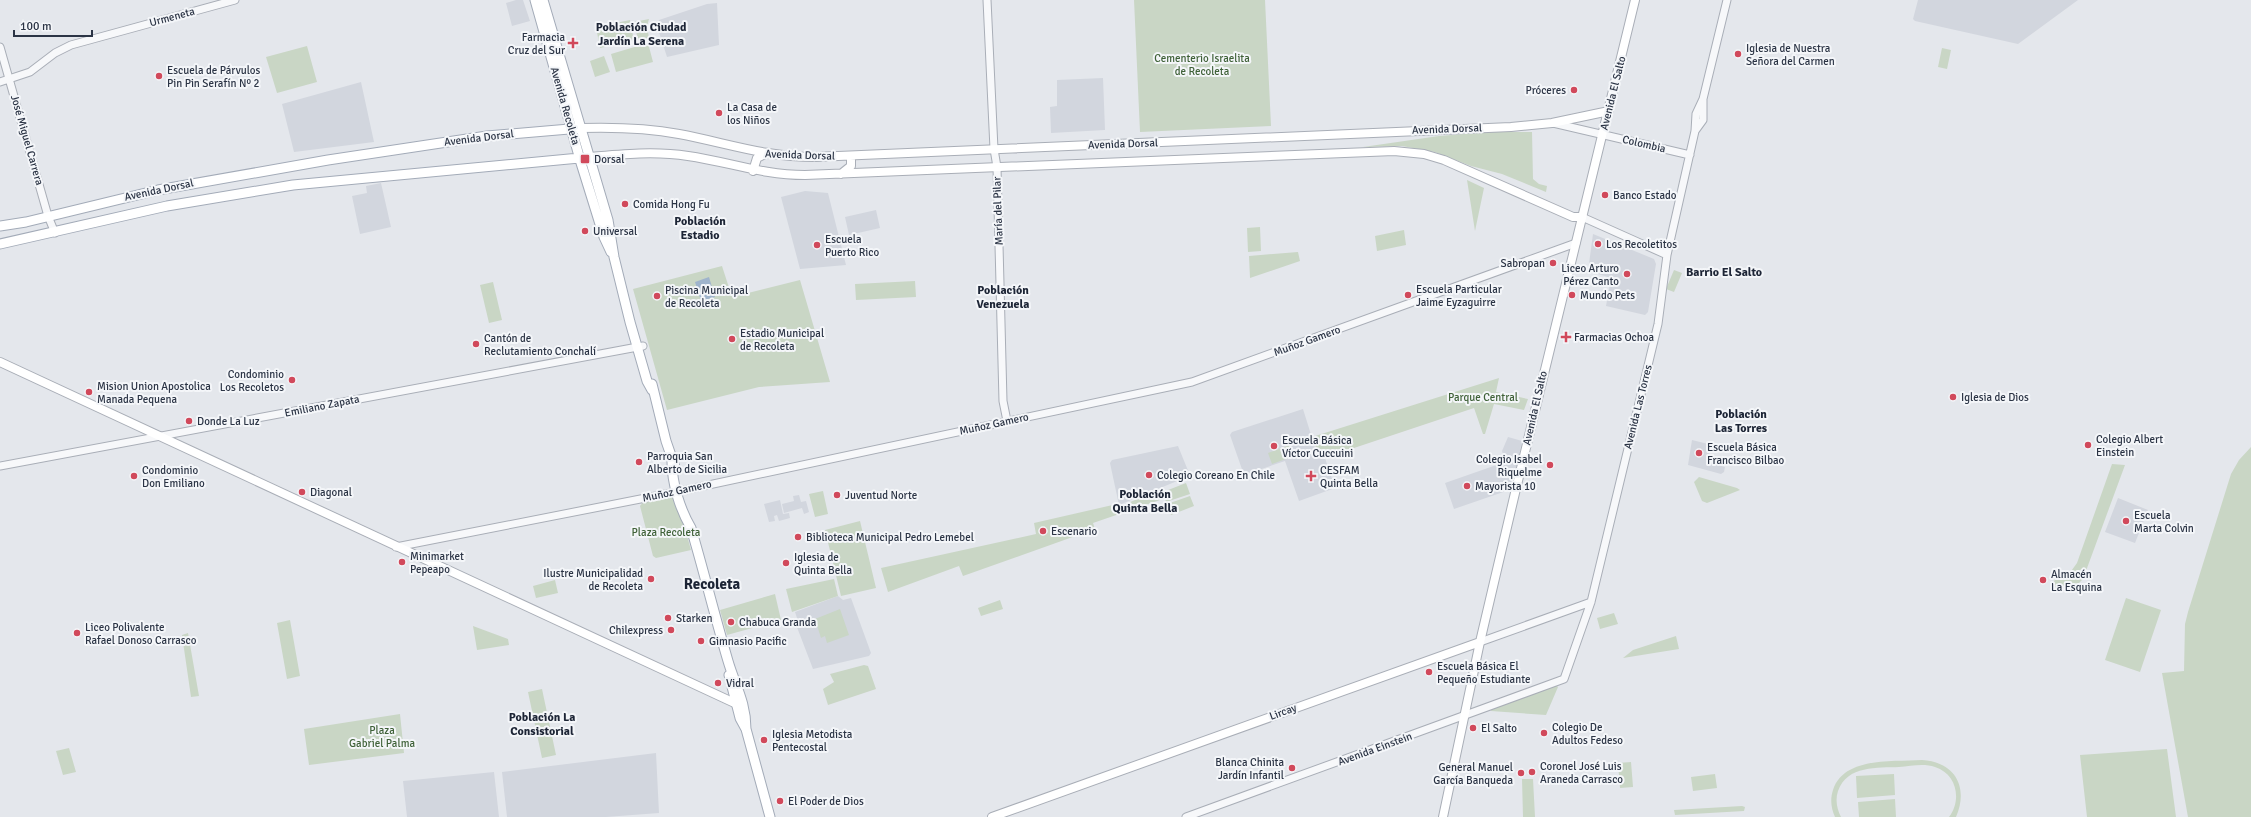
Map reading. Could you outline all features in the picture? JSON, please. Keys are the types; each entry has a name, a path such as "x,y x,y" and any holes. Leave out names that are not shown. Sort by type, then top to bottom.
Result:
{"main road":[{"name":"Avenida Recoleta","path":"535,0 580,159 604,237 614,257"},
{"name":"Avenida Recoleta","path":"543,0 610,227 614,257 640,346 647,381 652,390 672,462 678,472 680,491 691,517 690,528 729,663 734,673 740,706 770,817"},
{"name":"Avenida El Salto","path":"1443,817 1480,642 1635,0"},
{"name":"Avenida Dorsal","path":"0,226 158,190 328,160 450,141 571,128 624,127 654,130 765,154 804,157 1475,129 1552,123 1609,111"},
{"name":"Avenida Dorsal","path":"0,244 55,233 167,206 293,185 638,153 670,154 696,157 753,171 793,175 1394,150 1424,154 1444,160 1573,217 1582,217"},
{"path":"753,171 757,158 765,154"},
{"path":"840,174 851,166 851,156"},
{"path":"589,188 595,190 601,195"},
{"path":"0,362 740,706"},
{"name":"Lircay","path":"992,817 1480,642"}],"street":[{"name":"Urmeneta","path":"0,82 30,72 55,53 71,45 235,0"},
{"name":"María del Pilar","path":"987,0 994,149 997,167 1003,401 1007,421"},
{"name":"Avenida Las Torres","path":"1564,679 1591,602 1658,324 1667,255 1695,131 1696,114 1703,99 1727,0"},
{"name":"José Miguel Carrera","path":"0,47 48,216 55,233"},
{"name":"Colombia","path":"1552,123 1690,155"},
{"path":"1582,217 1667,255"},
{"name":"Muñoz Gamero","path":"396,547 680,491 1210,377 1576,243"},
{"name":"Emiliano Zapata","path":"0,466 640,346"},
{"name":"Lircay","path":"1480,642 1591,602"},
{"path":"1574,608 1586,616"},
{"name":"Avenida Einstein","path":"1186,817 1464,717 1564,679"}],"shaded area":[{"path":"516,0 523,0 530,21 512,26 506,3"},
{"path":"1918,0 2078,0 2018,44 1915,21 1913,19"},
{"path":"717,3 719,45 667,57 657,26 659,20 707,4"},
{"path":"1103,78 1105,130 1051,133 1050,107 1057,106 1057,80"},
{"path":"361,82 374,142 294,152 282,104"},
{"path":"381,183 391,227 360,234 352,196 367,193 366,186"},
{"name":"Escuela Puerto Rico","path":"805,191 828,193 846,265 800,269 781,197"},
{"path":"876,210 880,228 849,235 845,217"},
{"name":"Liceo Arturo Pérez Canto","path":"1593,234 1654,259 1656,264 1648,312 1645,315 1606,306 1611,278 1588,271"},
{"name":"Escuela Básica Víctor Cuccuini","path":"1303,409 1318,457 1324,455 1335,488 1299,501 1285,461 1244,475 1230,435 1232,432"},
{"path":"1508,437 1522,441 1512,489 1454,509 1445,483 1505,462 1502,451"},
{"name":"Escuela Básica Francisco Bilbao","path":"1692,440 1712,445 1707,462 1725,467 1724,472 1721,474 1688,465"},
{"name":"Colegio Coreano En Chile","path":"1178,446 1189,473 1181,476 1182,479 1119,505 1110,463 1112,460"},
{"path":"799,495 801,502 806,501 809,512 804,514 802,508 784,513 782,504 794,501 793,496"},
{"name":"Escuela Marta Colvin","path":"2118,498 2148,510 2135,543 2105,532"},
{"path":"780,500 783,514 789,513 790,518 779,521 777,515 774,516 775,521 769,522 764,504"},
{"path":"838,596 843,600 851,598 871,653 869,656 813,669 795,622 798,621 795,612"},
{"path":"656,753 659,813 606,817 507,817 502,772"},
{"path":"494,772 499,817 407,817 403,781"}],"green space":[{"name":"Cementerio Israelita de Recoleta","path":"1134,0 1265,0 1271,126 1140,132"},
{"path":"649,19 647,26 649,38 638,40 634,22"},
{"path":"630,20 634,41 600,48 596,27"},
{"path":"648,43 653,62 616,72 611,54"},
{"path":"307,46 317,82 277,93 266,57"},
{"path":"1942,48 1951,50 1947,69 1938,67"},
{"path":"604,56 610,72 595,77 590,61"},
{"path":"1490,132 1532,132 1533,179 1539,184 1547,186 1546,192 1502,174 1471,166 1435,152 1402,146 1363,147 1439,136"},
{"path":"1467,180 1484,188 1475,231"},
{"path":"1260,227 1261,251 1248,252 1247,228"},
{"path":"1404,230 1406,245 1377,251 1375,236"},
{"path":"1298,252 1300,261 1250,278 1249,256"},
{"name":"Estadio Municipal de Recoleta","path":"722,266 732,297 800,280 830,382 759,387 667,410 633,289"},
{"path":"1674,270 1682,273 1674,292 1666,289"},
{"path":"915,281 916,297 856,300 855,284"},
{"path":"493,282 502,320 489,323 480,285"},
{"name":"Parque Central","path":"1499,378 1496,392 1528,399 1524,410 1494,404 1485,434 1483,434 1474,408 1330,456 1329,453 1319,456 1312,437"},
{"path":"1290,445 1294,456 1272,464 1268,453"},
{"path":"2251,447 2251,817 2188,817 2162,673 2184,671 2185,624 2188,612 2231,474 2239,460"},
{"path":"2112,464 2125,465 2083,579 2079,583 2052,588 2051,582 2069,574 2077,563"},
{"path":"1699,477 1740,490 1707,503 1702,501 1694,482"},
{"path":"1186,483 1190,494 1166,502 1163,492"},
{"path":"823,491 828,514 815,517 809,494"},
{"path":"1157,491 1160,500 1093,523 1095,529 963,576 959,566 888,592 881,568 1036,534 1034,523 1117,504 1118,507"},
{"path":"1190,496 1194,506 1171,515 1167,504"},
{"name":"Plaza Recoleta","path":"673,497 677,500 691,550 656,558 653,556 640,506 643,502"},
{"path":"860,521 876,588 841,596 825,530"},
{"path":"834,579 838,596 792,612 786,589"},
{"path":"555,580 558,593 536,598 533,586"},
{"path":"775,594 781,620 727,635 720,610"},
{"path":"2126,598 2161,610 2140,672 2105,660"},
{"path":"1000,600 1003,609 981,616 978,608"},
{"path":"840,609 849,635 827,643 825,636 821,638 815,619"},
{"path":"1614,613 1618,624 1600,629 1597,618"},
{"path":"290,620 300,676 287,679 277,623"},
{"path":"473,626 508,639 509,645 477,650"},
{"path":"188,633 199,696 191,697 182,635"},
{"path":"1676,636 1679,649 1623,658 1633,650"},
{"path":"864,665 868,666 876,689 828,705 823,689 834,682 830,674"},
{"path":"1556,685 1558,687 1546,715 1491,711 1492,708"},
{"path":"542,689 556,755 542,758 528,692"},
{"name":"Plaza Gabriel Palma","path":"400,714 404,753 309,765 304,729"},
{"path":"69,748 76,772 63,775 56,751"},
{"path":"2167,749 2176,817 2087,817 2080,755"},
{"path":"1922,760 1943,766 1951,771 1956,778 1960,786 1961,796 1960,806 1956,817 1949,817 1953,810 1956,796 1953,781 1942,770 1931,766 1922,765 1873,768 1856,772 1848,776 1842,783 1837,794 1838,811 1841,817 1835,817 1831,804 1832,793 1839,779 1848,771 1859,766 1884,761"},
{"path":"1631,762 1633,787 1620,788 1618,763"},
{"path":"1715,774 1717,788 1693,791 1691,777"},
{"path":"1894,774 1895,795 1857,798 1856,776"},
{"path":"1522,779 1533,779 1535,817 1523,817"},
{"path":"1895,799 1896,817 1859,817 1858,802"},
{"path":"1745,807 1744,811 1675,815 1674,810"}],"water":[{"path":"709,277 715,297 701,301 695,282"}],"place":[{"name":"Farmacia Cruz del Sur","path":"573,43"},
{"name":"Iglesia de Nuestra Señora del Carmen","path":"1738,54"},
{"name":"Escuela de Párvulos Pin Pin Serafín Nº 2","path":"159,76"},
{"name":"Próceres","path":"1574,90"},
{"name":"La Casa de los Niños","path":"719,113"},
{"name":"Dorsal","path":"585,159"},
{"name":"Banco Estado","path":"1605,195"},
{"name":"Comida Hong Fu","path":"625,204"},
{"name":"Universal","path":"585,231"},
{"name":"Los Recoletitos","path":"1598,244"},
{"name":"Escuela Puerto Rico","path":"817,245"},
{"name":"Sabropan","path":"1553,263"},
{"name":"Liceo Arturo Pérez Canto","path":"1627,274"},
{"name":"Escuela Particular Jaime Eyzaguirre","path":"1408,295"},
{"name":"Mundo Pets","path":"1572,295"},
{"name":"Piscina Municipal de Recoleta","path":"657,296"},
{"name":"Farmacias Ochoa","path":"1566,337"},
{"name":"Estadio Municipal de Recoleta","path":"732,339"},
{"name":"Cantón de Reclutamiento Conchalí","path":"476,344"},
{"name":"Condominio Los Recoletos","path":"292,380"},
{"name":"Mision Union Apostolica Manada Pequena","path":"89,392"},
{"name":"Iglesia de Dios","path":"1953,397"},
{"name":"Donde La Luz","path":"189,421"},
{"name":"Colegio Albert Einstein","path":"2088,445"},
{"name":"Escuela Básica Víctor Cuccuini","path":"1274,446"},
{"name":"Escuela Básica Francisco Bilbao","path":"1699,453"},
{"name":"Parroquia San Alberto de Sicilia","path":"639,462"},
{"name":"Colegio Isabel Riquelme","path":"1550,465"},
{"name":"Colegio Coreano En Chile","path":"1149,475"},
{"name":"Condominio Don Emiliano","path":"134,476"},
{"name":"CESFAM Quinta Bella","path":"1311,476"},
{"name":"Mayorista 10","path":"1467,486"},
{"name":"Diagonal","path":"302,492"},
{"name":"Juventud Norte","path":"837,495"},
{"name":"Escuela Marta Colvin","path":"2126,521"},
{"name":"Escenario","path":"1043,531"},
{"name":"Biblioteca Municipal Pedro Lemebel","path":"798,537"},
{"name":"Minimarket Pepeapo","path":"402,562"},
{"name":"Iglesia de Quinta Bella","path":"786,563"},
{"name":"Ilustre Municipalidad de Recoleta","path":"651,579"},
{"name":"Almacén La Esquina","path":"2043,580"},
{"name":"Starken","path":"668,618"},
{"name":"Chabuca Granda","path":"731,622"},
{"name":"Chilexpress","path":"671,630"},
{"name":"Liceo Polivalente Rafael Donoso Carrasco","path":"77,633"},
{"name":"Gimnasio Pacific","path":"701,641"},
{"name":"Escuela Básica El Pequeño Estudiante","path":"1429,672"},
{"name":"Vidral","path":"718,683"},
{"name":"El Salto","path":"1473,728"},
{"name":"Colegio De Adultos Fedeso","path":"1544,733"},
{"name":"Iglesia Metodista Pentecostal","path":"764,740"},
{"name":"Blanca Chinita Jardín Infantil","path":"1292,768"},
{"name":"Coronel José Luis Araneda Carrasco","path":"1532,772"},
{"name":"General Manuel García Banqueda","path":"1521,773"},
{"name":"El Poder de Dios","path":"780,801"}],"district":[{"name":"Población Ciudad Jardín La Serena","path":"641,34"},
{"name":"Población Estadio","path":"700,228"},
{"name":"Barrio El Salto","path":"1724,272"},
{"name":"Población Venezuela","path":"1003,297"},
{"name":"Población Las Torres","path":"1741,421"},
{"name":"Población Quinta Bella","path":"1145,501"},
{"name":"Recoleta","path":"712,584"},
{"name":"Población La Consistorial","path":"542,724"}]}
